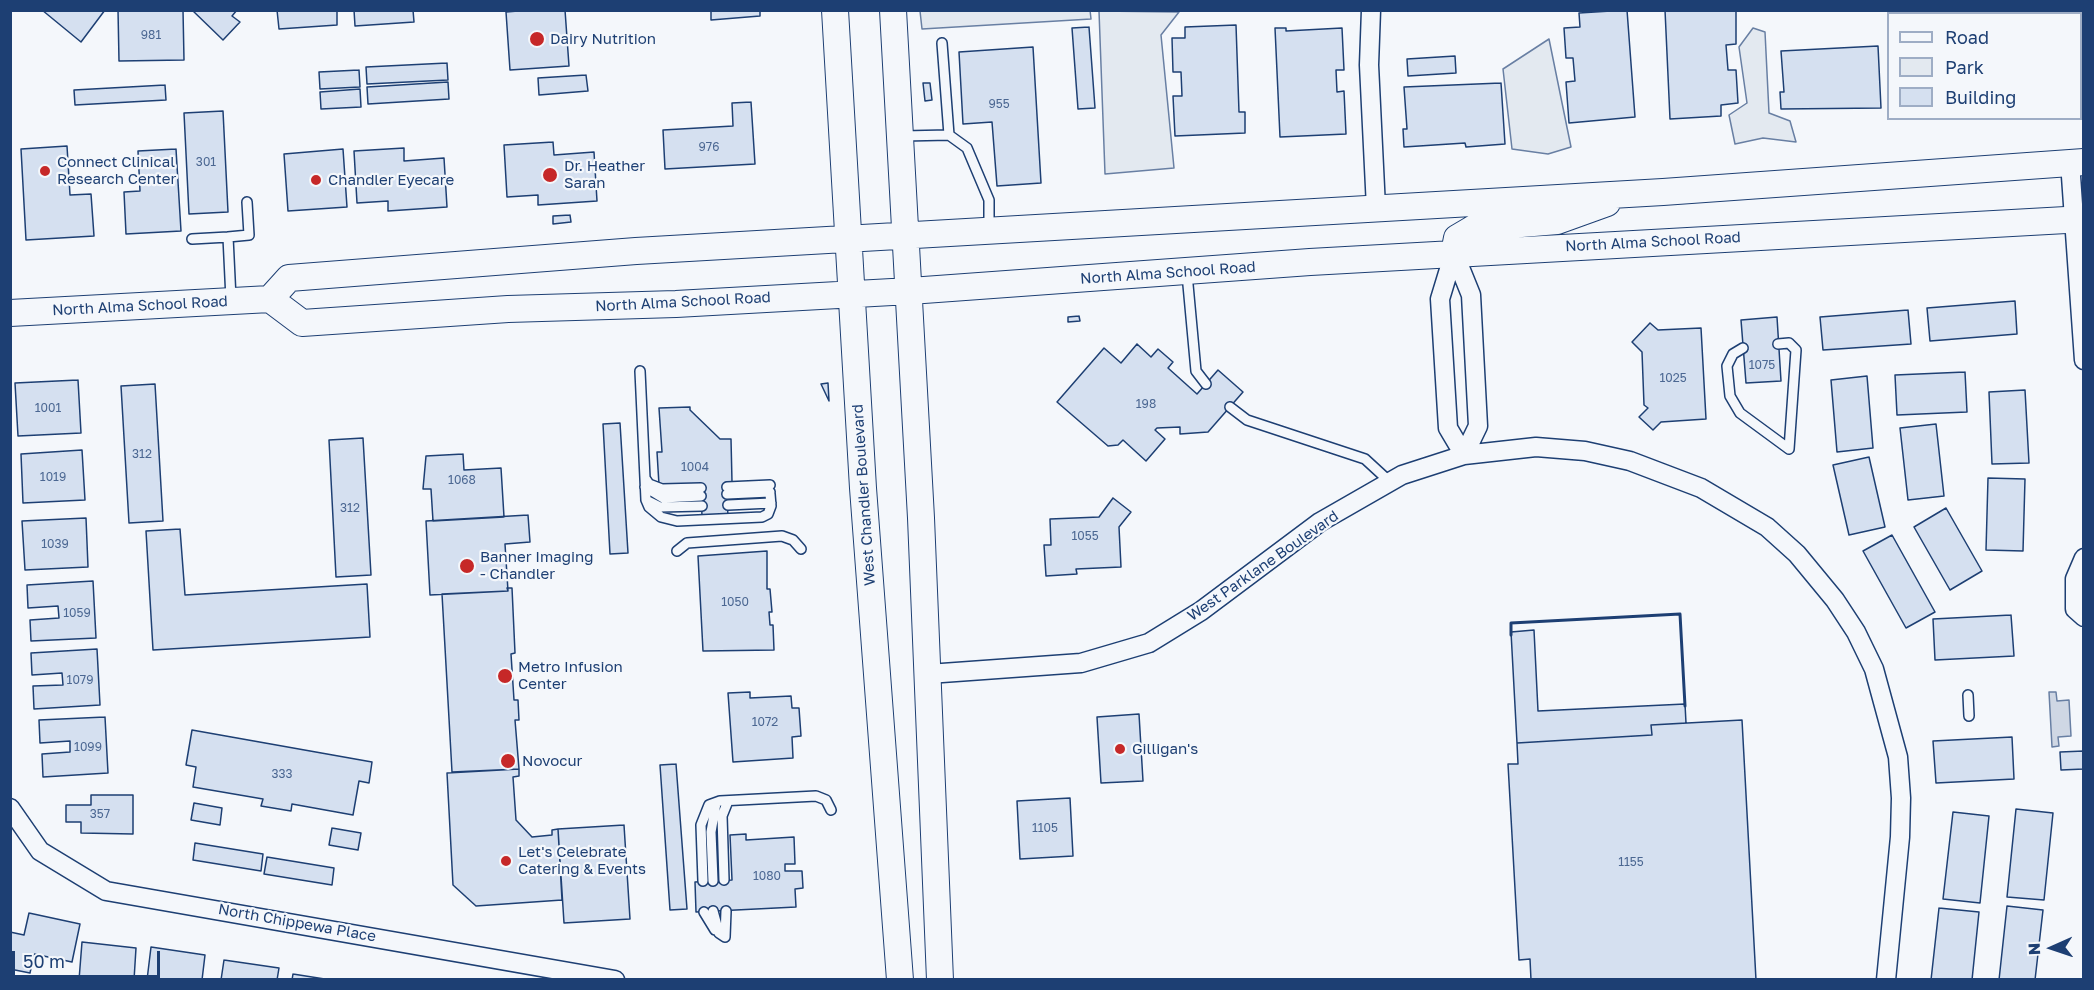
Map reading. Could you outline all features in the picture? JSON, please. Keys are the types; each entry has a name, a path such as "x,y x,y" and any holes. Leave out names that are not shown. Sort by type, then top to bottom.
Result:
{"main road":[{"name":"West Chandler Boulevard","path":"835,10 863,488 900,980"},
{"path":"893,10 910,291 940,980"},
{"path":"270,299 289,278 636,251 1633,193 2077,162"},
{"path":"1454,253 1457,238 1474,228 1557,221 1633,193"},
{"name":"North Alma School Road","path":"10,313 270,299 302,323 508,309 676,304 910,291 1454,253 2079,219"}],"street":[{"path":"1371,10 1370,49 1376,208"},
{"path":"2077,162 2084,360"},
{"path":"1454,253 1440,299 1448,428 1464,455"},
{"path":"1454,253 1471,295 1478,415 1478,426 1464,455"},
{"name":"West Parklane Boulevard","path":"928,674 1081,663 1149,643 1201,611 1320,522 1402,475 1464,455 1536,447 1585,451 1630,461 1701,488 1767,527 1797,555 1834,600 1856,632 1874,669 1898,757 1901,798 1900,837 1886,980"},
{"path":"2079,613 2074,579 2084,558"},
{"name":"North Chippewa Place","path":"10,808 40,852 106,891 561,975 615,980"}],"lane":[{"path":"942,43 949,135"},
{"path":"901,136 949,135 967,148 989,200 989,232"},
{"path":"192,239 249,235 248,202"},
{"path":"228,237 232,301"},
{"path":"1187,271 1196,371 1206,384"},
{"path":"1743,348 1733,354 1727,366 1730,396 1740,413 1789,449 1796,350 1789,343 1778,344"},
{"path":"640,370 646,500 649,507 661,517 677,521 762,517 768,514 770,493"},
{"path":"1230,407 1247,420 1365,459 1390,482"},
{"path":"645,482 662,489 701,492"},
{"path":"727,491 770,493"},
{"path":"728,505 770,493"},
{"path":"646,500 660,507 702,506"},
{"path":"677,550 687,543 782,537 792,540 801,549"},
{"path":"1968,695 1969,716"},
{"path":"703,881 701,825 710,805 728,801 816,796 826,800 831,810"},
{"path":"724,880 722,816 728,801"},
{"path":"713,881 711,832 716,803"},
{"path":"709,911 722,935 726,910"}],"green space":[{"path":"1090,10 1091,19 922,29 920,11"},
{"path":"1099,11 1179,12 1161,35 1174,168 1105,174"},
{"path":"1753,28 1765,32 1769,113 1790,121 1796,142 1763,138 1735,144 1729,115 1747,103 1739,47"},
{"path":"1549,39 1571,147 1548,154 1512,149 1503,69"}],"shaded area":[{"path":"2049,692 2056,692 2057,701 2069,700 2071,736 2058,737 2059,746 2052,747"}],"building":[{"path":"42,10 105,10 81,42"},
{"path":"118,10 183,10 184,60 119,61"},
{"path":"192,10 237,10 232,16 240,22 223,40"},
{"path":"277,10 337,10 337,25 279,29"},
{"path":"354,10 413,10 414,22 355,26"},
{"name":"Dairy Nutrition","path":"565,10 569,66 510,70 506,12"},
{"path":"711,10 760,10 760,16 711,20"},
{"path":"1627,10 1635,117 1569,123 1566,82 1575,81 1573,58 1566,58 1564,28 1580,27 1579,13"},
{"path":"1665,10 1736,10 1736,44 1726,45 1728,70 1736,70 1738,103 1721,105 1721,116 1670,119"},
{"path":"1934,10 2002,10 2002,12 1934,12"},
{"path":"1236,25 1239,112 1245,112 1245,133 1175,136 1173,96 1182,96 1181,72 1173,72 1172,38 1185,38 1185,27"},
{"path":"1089,27 1095,108 1078,109 1072,28"},
{"path":"1275,28 1286,28 1286,31 1342,28 1344,70 1336,70 1337,92 1344,91 1346,134 1280,137"},
{"path":"1878,46 1881,108 1781,109 1780,92 1784,92 1781,51"},
{"path":"1033,47 1041,183 997,186 992,122 963,124 959,52"},
{"path":"1455,56 1456,73 1408,76 1407,59"},
{"path":"447,63 448,80 367,84 366,67"},
{"path":"359,70 360,87 320,89 319,72"},
{"path":"586,75 588,91 539,95 538,78"},
{"path":"448,82 449,99 368,104 367,87"},
{"path":"923,83 930,83 932,100 925,101"},
{"path":"1501,83 1505,144 1466,147 1465,143 1404,147 1403,129 1407,129 1404,87"},
{"path":"165,85 166,100 75,105 74,90"},
{"path":"360,89 361,107 321,109 320,92"},
{"path":"751,102 755,164 665,169 663,130 733,126 732,103"},
{"path":"223,111 228,212 189,214 184,113"},
{"name":"Dr. Heather Saran","path":"553,142 554,155 594,152 597,201 538,205 538,195 507,197 504,145"},
{"name":"Connect Clinical Research Center","path":"67,146 70,195 91,194 94,236 26,240 21,149"},
{"path":"404,148 404,161 444,158 447,207 388,211 388,201 357,203 354,151"},
{"path":"176,149 181,231 126,234 124,192 140,191 138,151"},
{"name":"Chandler Eyecare","path":"343,149 347,207 288,211 284,154"},
{"path":"570,215 571,222 553,224 553,216"},
{"path":"2015,301 2017,334 1930,341 1927,308"},
{"path":"1908,310 1911,344 1823,350 1820,317"},
{"path":"1079,316 1080,321 1068,322 1068,317"},
{"path":"1777,317 1781,381 1746,383 1741,320"},
{"path":"1650,323 1658,330 1701,328 1706,419 1661,422 1653,430 1639,417 1648,408 1644,405 1642,352 1632,342"},
{"path":"1137,344 1151,357 1158,349 1173,362 1168,368 1197,394 1218,370 1243,392 1208,432 1180,434 1180,427 1157,428 1155,430 1165,439 1146,461 1123,440 1118,445 1108,446 1057,402 1104,348 1121,363"},
{"path":"1965,372 1967,412 1897,415 1895,375"},
{"path":"1867,376 1873,448 1837,452 1831,380"},
{"path":"78,380 81,433 18,436 15,383"},
{"path":"828,383 829,401 821,384"},
{"path":"155,384 163,521 129,523 121,386"},
{"path":"2025,390 2029,463 1992,464 1989,392"},
{"path":"690,407 690,410 720,439 731,439 732,482 726,482 728,516 702,517 701,484 677,487 677,484 659,485 657,452 662,452 659,408"},
{"path":"620,423 628,553 610,554 603,424"},
{"path":"1936,424 1944,496 1908,500 1900,428"},
{"path":"363,438 371,575 336,577 329,440"},
{"path":"82,450 85,500 23,503 21,454"},
{"path":"463,454 464,470 501,468 504,517 433,521 431,489 423,489 426,456"},
{"path":"1869,457 1885,527 1849,535 1833,465"},
{"path":"1988,478 2025,479 2023,551 1986,550"},
{"path":"1113,498 1131,512 1119,527 1121,567 1076,569 1077,574 1046,576 1044,545 1051,545 1050,519 1099,517"},
{"path":"1946,508 1982,571 1950,590 1914,527"},
{"name":"Banner Imaging - Chandler","path":"528,515 530,542 505,544 508,591 430,595 426,521"},
{"path":"86,518 88,567 25,570 22,521"},
{"path":"180,529 185,595 367,584 370,637 153,650 146,531"},
{"path":"1892,535 1935,612 1906,628 1863,551"},
{"path":"767,551 767,589 770,589 772,612 769,612 770,625 773,625 774,650 703,651 698,556"},
{"path":"93,581 96,638 31,641 30,620 59,618 58,606 28,608 27,585"},
{"path":"507,588 512,588 515,653 511,654 514,700 518,700 519,720 515,720 519,769 452,772 442,594 508,591"},
{"path":"2011,615 2014,656 1935,660 1933,619"},
{"path":"1534,630 1538,711 1685,704 1686,723 1651,725 1652,735 1517,743 1511,632"},
{"path":"97,649 100,705 34,709 33,686 63,685 62,673 32,675 31,653"},
{"path":"750,692 750,698 791,696 792,708 799,708 801,736 792,737 793,758 733,762 728,693"},
{"name":"Gilligan's","path":"1139,714 1143,781 1101,783 1097,717"},
{"path":"105,717 108,773 43,777 42,754 70,752 70,741 40,743 39,720"},
{"path":"1742,720 1756,980 1531,980 1530,959 1519,960 1508,764 1518,764 1517,743 1652,735 1651,725"},
{"path":"192,730 372,762 369,783 359,781 353,815 292,804 291,811 261,806 263,799 193,787 196,767 186,765"},
{"path":"2012,737 2014,779 1936,783 1933,741"},
{"path":"2084,751 2084,769 2061,770 2060,752"},
{"path":"676,764 687,909 670,910 660,765"},
{"name":"Let's Celebrate Catering & Events","path":"519,769 519,776 513,777 516,820 532,837 552,835 552,830 558,829 562,900 476,906 453,885 447,773"},
{"path":"91,795 133,795 133,834 81,833 81,822 66,822 66,805 91,805"},
{"path":"1070,798 1073,856 1020,859 1017,801"},
{"path":"194,803 222,808 220,825 191,820"},
{"path":"2016,809 2053,813 2044,900 2007,897"},
{"path":"1953,812 1989,816 1980,903 1943,899"},
{"path":"624,825 630,919 564,923 558,829"},
{"path":"332,828 361,833 358,850 329,845"},
{"path":"746,834 746,840 794,837 795,864 785,864 785,871 802,871 803,888 795,889 796,907 696,912 695,882 732,880 730,835"},
{"path":"195,843 263,854 261,871 193,860"},
{"path":"267,857 334,868 332,885 264,874"},
{"path":"2007,906 2043,910 2035,980 1999,980"},
{"path":"1939,908 1979,912 1972,980 1931,980"},
{"path":"29,913 80,924 72,962 34,954 30,973 10,969 10,932 24,935"},
{"path":"82,942 136,948 134,980 79,980"},
{"path":"151,947 205,955 202,980 147,980"},
{"path":"224,960 279,968 277,980 221,980"},
{"path":"293,974 331,980 292,980"}],"wall":[{"path":"1511,635 1511,623 1680,614 1685,706"}],"place":[{"name":"Dairy Nutrition","path":"537,39"},
{"name":"Connect Clinical Research Center","path":"45,171"},
{"name":"Dr. Heather Saran","path":"550,175"},
{"name":"Chandler Eyecare","path":"316,180"},
{"name":"Banner Imaging - Chandler","path":"467,566"},
{"name":"Metro Infusion Center","path":"505,676"},
{"name":"Gilligan's","path":"1120,749"},
{"name":"Novocur","path":"508,761"},
{"name":"Let's Celebrate Catering & Events","path":"506,861"}]}
